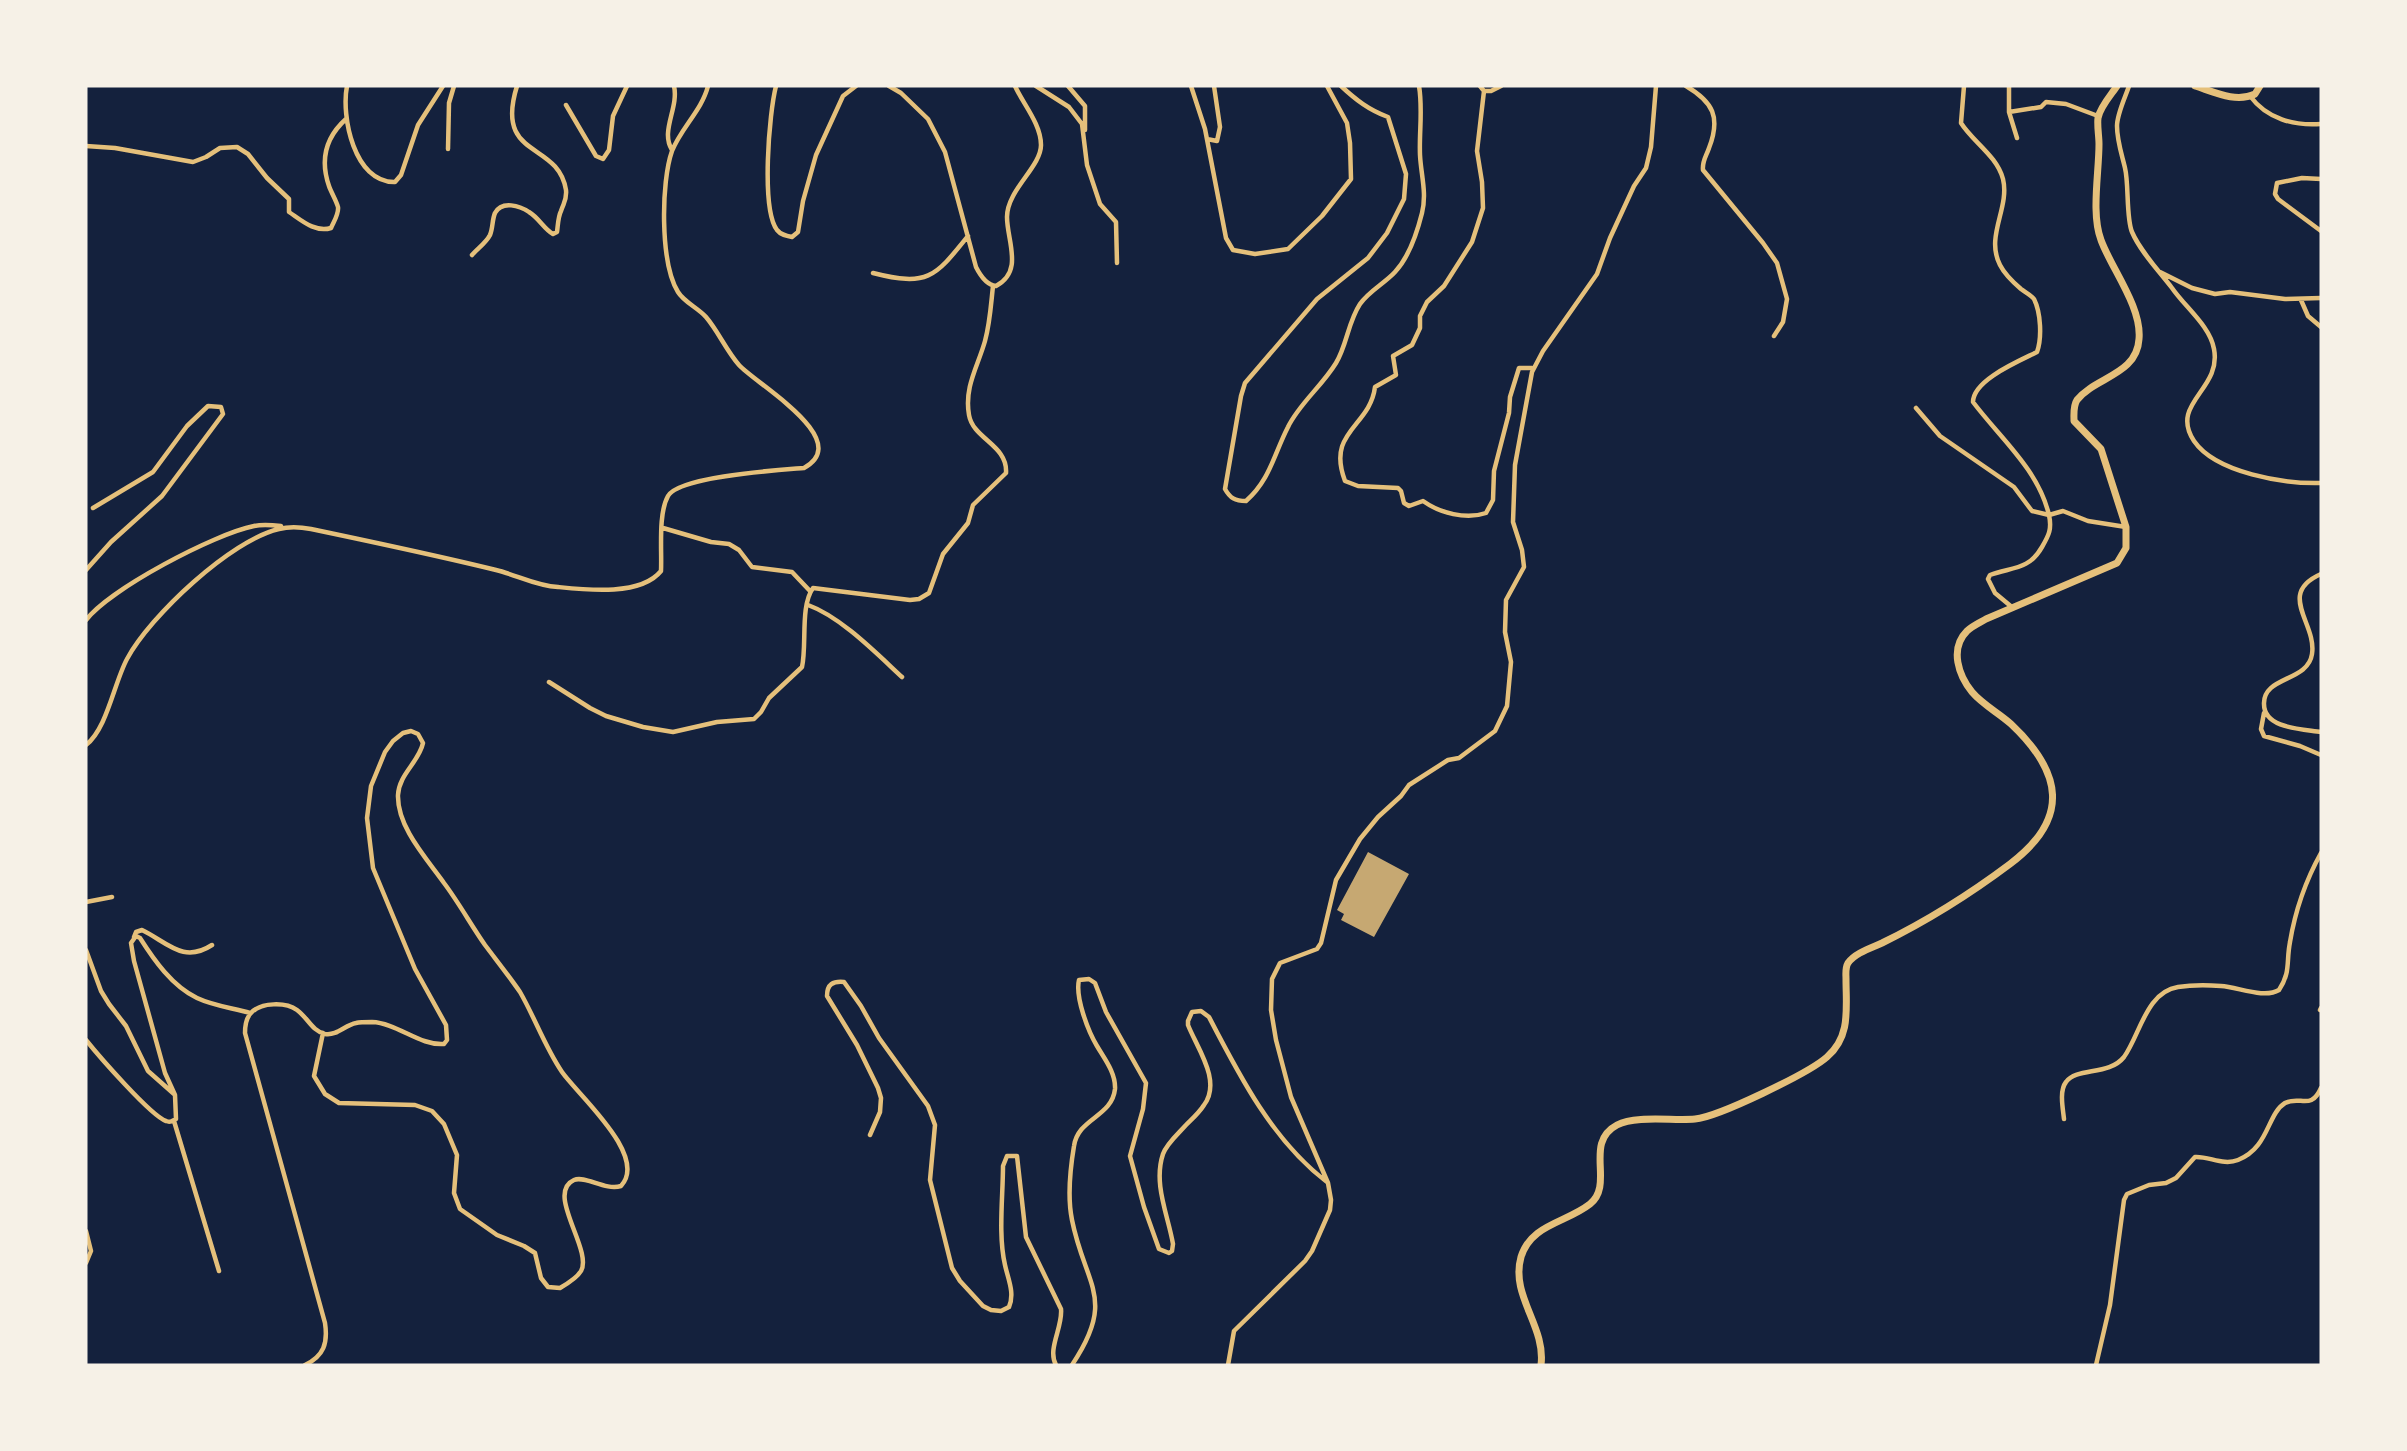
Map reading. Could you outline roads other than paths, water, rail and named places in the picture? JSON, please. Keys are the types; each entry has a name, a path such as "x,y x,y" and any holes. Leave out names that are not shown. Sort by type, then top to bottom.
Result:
{"highway":[{"path":"1541,1365 1541,1342 1519,1288 1518,1276 1522,1256 1529,1241 1538,1231 1589,1205 1598,1196 1598,1155 1605,1134 1626,1122 1697,1119 1709,1116 1755,1096 1825,1059 1843,1037 1846,1024 1846,970 1849,961 1926,921 2012,862 2037,837 2051,817 2054,800 2042,759 2011,724 1973,694 1958,671 1957,655 1968,629 2117,563 2126,548 2126,527 2101,449 2074,421 2077,401 2115,376 2133,358 2140,335 2121,278 2101,241 2097,225 2098,116 2117,86"},
{"path":"2195,86 2227,96 2250,96 2255,94 2260,86"}],"street":[{"path":"347,86 346,119 354,147 368,170 382,180 395,182 401,174 418,125 443,86"},
{"path":"448,149 449,103 454,86"},
{"path":"472,255 486,241 492,231 495,215 501,208 512,205 521,208 535,216 550,233 555,234 560,212 566,201 566,187 554,166 522,141 512,126 512,106 517,86"},
{"path":"566,105 596,156 603,159 609,150 612,116 627,86"},
{"path":"672,151 667,142 667,134 675,104 674,86"},
{"path":"86,620 105,601 153,571 206,544 255,526 311,529 494,569 556,587 634,587 648,583 661,571 664,510 667,497 680,486 723,476 804,468 815,459 818,440 807,422 739,365 705,317 678,293 670,273 664,212 667,172 672,151 708,86"},
{"path":"776,86 770,120 768,198 770,213 778,231 792,237 798,232 803,201 820,146 842,96 856,86"},
{"path":"889,86 901,93 928,119 946,156 980,275 993,286"},
{"path":"993,286 1004,281 1013,264 1007,217 1013,195 1042,148 1039,133 1015,86"},
{"path":"1036,86 1073,111 1082,124 1087,165 1100,204 1116,222 1117,262"},
{"path":"1068,86 1085,106 1084,135"},
{"path":"1191,86 1206,139 1222,227 1233,250 1255,254 1288,249 1322,216 1351,179 1347,123 1327,86"},
{"path":"1206,139 1217,141 1220,133 1214,86"},
{"path":"1341,86 1355,100 1388,117 1406,174 1404,199 1374,253 1317,299 1245,383 1225,489 1230,497 1238,501 1246,501 1258,491 1269,473 1288,425 1336,364 1348,340 1360,304 1396,271 1412,243 1425,195 1420,156 1419,86"},
{"path":"1479,86 1484,91 1491,92 1501,86"},
{"path":"1227,1365 1234,1331 1298,1269 1312,1251 1330,1210 1328,1182 1291,1097 1271,1010 1272,979 1280,963 1317,949 1321,943 1336,880 1360,839 1378,817 1409,785 1437,766 1459,758 1479,745 1495,731 1502,720 1510,696 1511,662 1505,632 1506,600 1524,567 1513,522 1515,465 1532,368 1597,274 1610,237 1634,186 1646,168 1651,147 1656,86"},
{"path":"1686,86 1702,95 1711,105 1714,116 1714,131 1702,164 1706,177 1763,243 1781,274 1787,309 1783,322 1774,335"},
{"path":"1964,86 1961,123 1989,154 2003,178 2003,201 1996,237 2000,264 2019,288 2034,300 2041,332 2037,352 1985,382 1974,393 1973,402 2037,483 2049,515 2050,534 2036,558 2016,568 1990,575 1988,579 1995,593 2014,608"},
{"path":"2009,86 2009,112 2017,138"},
{"path":"2129,86 2117,124 2126,168 2130,226 2133,234 2203,327 2214,346 2216,364 2212,376 2192,401 2188,415 2192,438 2210,458 2226,467 2279,480 2304,484 2321,483"},
{"path":"1484,91 1478,151 1483,208 1472,243 1444,286 1427,302 1412,345 1393,356 1396,374 1375,387 1371,405 1344,440 1341,469 1345,481 1358,486 1398,488 1404,503 1409,506 1423,501 1431,507 1456,515 1473,516 1486,513 1493,500 1494,471 1519,368 1532,368"},
{"path":"2250,96 2257,106 2285,120 2306,126 2321,124"},
{"path":"2009,112 2041,107 2046,102 2066,104 2098,116"},
{"path":"86,146 115,148 193,162 220,148 237,147 248,154 267,178 289,199 289,212 307,224 326,230 331,228 337,216 338,206 323,171 326,149 333,133 346,119"},
{"path":"2321,179 2284,180 2277,183 2275,188 2278,198 2321,231"},
{"path":"873,273 900,280 926,278 941,270 968,235"},
{"path":"2159,271 2192,288 2215,294 2230,292 2301,300 2321,298"},
{"path":"810,591 818,587 910,600 925,597 932,589 943,554 968,523 975,503 1005,475 1006,465 1000,452 972,424 968,411 969,385 990,322 993,286"},
{"path":"2301,300 2308,316 2321,327"},
{"path":"86,570 111,542 162,496 223,415 221,407 208,406 197,415 153,472 93,508"},
{"path":"1916,408 1940,436 2014,487 2032,511 2049,515 2063,511 2088,521 2126,527"},
{"path":"86,745 99,730 115,683 140,636 177,596 227,555 262,536 292,527"},
{"path":"663,528 729,544 739,550 752,567 792,572 810,591"},
{"path":"2321,574 2311,579 2299,597 2313,644 2312,656 2301,672 2271,687 2263,700 2261,729 2264,736 2321,755"},
{"path":"549,682 596,712 656,730 673,732 717,722 748,720 758,716 769,698 802,667 810,591"},
{"path":"808,605 834,619 902,677"},
{"path":"2264,712 2272,722 2321,732"},
{"path":"134,938 140,938 156,963 191,995 204,1001 250,1013 264,1006 290,1006 313,1028 323,1033 332,1034 354,1023 374,1022 389,1025 436,1044 444,1044 447,1040 446,1025 415,969 373,868 367,818 371,786 378,766 393,741 403,733 411,731 418,734 422,738 422,748 405,772 398,794 411,837 519,991 561,1070 613,1133 625,1158 627,1175 621,1186 608,1188 578,1179 565,1189 564,1200 583,1258 583,1269 580,1273 560,1288 548,1287 541,1278 535,1253 497,1236 465,1214 456,1202 454,1193 457,1155 453,1142 444,1124 432,1111 415,1105 339,1103 325,1094 314,1076 323,1033"},
{"path":"2064,1119 2064,1084 2073,1077 2105,1070 2121,1060 2153,1001 2165,991 2197,986 2222,986 2266,993 2279,990 2289,971 2289,944 2302,896 2321,853"},
{"path":"86,902 112,897"},
{"path":"212,945 202,952 174,950 159,938 142,930 136,932 131,943 139,982 165,1073 175,1095 177,1116 174,1121 219,1271"},
{"path":"86,950 101,991 126,1026 148,1071 158,1083 175,1095"},
{"path":"1072,1365 1093,1327 1097,1300 1071,1218 1069,1198 1073,1148 1075,1138 1083,1125 1110,1106 1115,1088 1108,1062 1095,1044 1079,999 1080,980 1089,979 1095,983 1107,1012 1146,1083 1143,1110 1130,1156 1159,1249 1169,1253 1174,1244 1160,1186 1162,1155 1170,1142 1204,1105 1211,1087 1210,1076 1188,1025 1192,1012 1201,1011 1209,1017 1240,1078 1259,1106 1306,1165 1328,1182"},
{"path":"870,1135 880,1112 881,1098 857,1045 827,996 829,986 833,983 844,982 879,1038 928,1106 935,1125 930,1180 952,1268 968,1291 991,1310 1001,1311 1009,1307 1011,1302 1012,1293 1003,1254 1003,1166 1007,1156 1017,1156 1026,1237 1062,1309 1053,1354 1056,1365"},
{"path":"250,1013 244,1033 325,1323 326,1341 323,1352 305,1365"},
{"path":"86,1041 150,1109 166,1121 174,1121"},
{"path":"2096,1365 2110,1305 2127,1194 2176,1178 2195,1157 2227,1162 2238,1160 2263,1140 2282,1105 2290,1101 2305,1102 2314,1099 2321,1088"},
{"path":"86,1231 91,1251 86,1264"}]}
